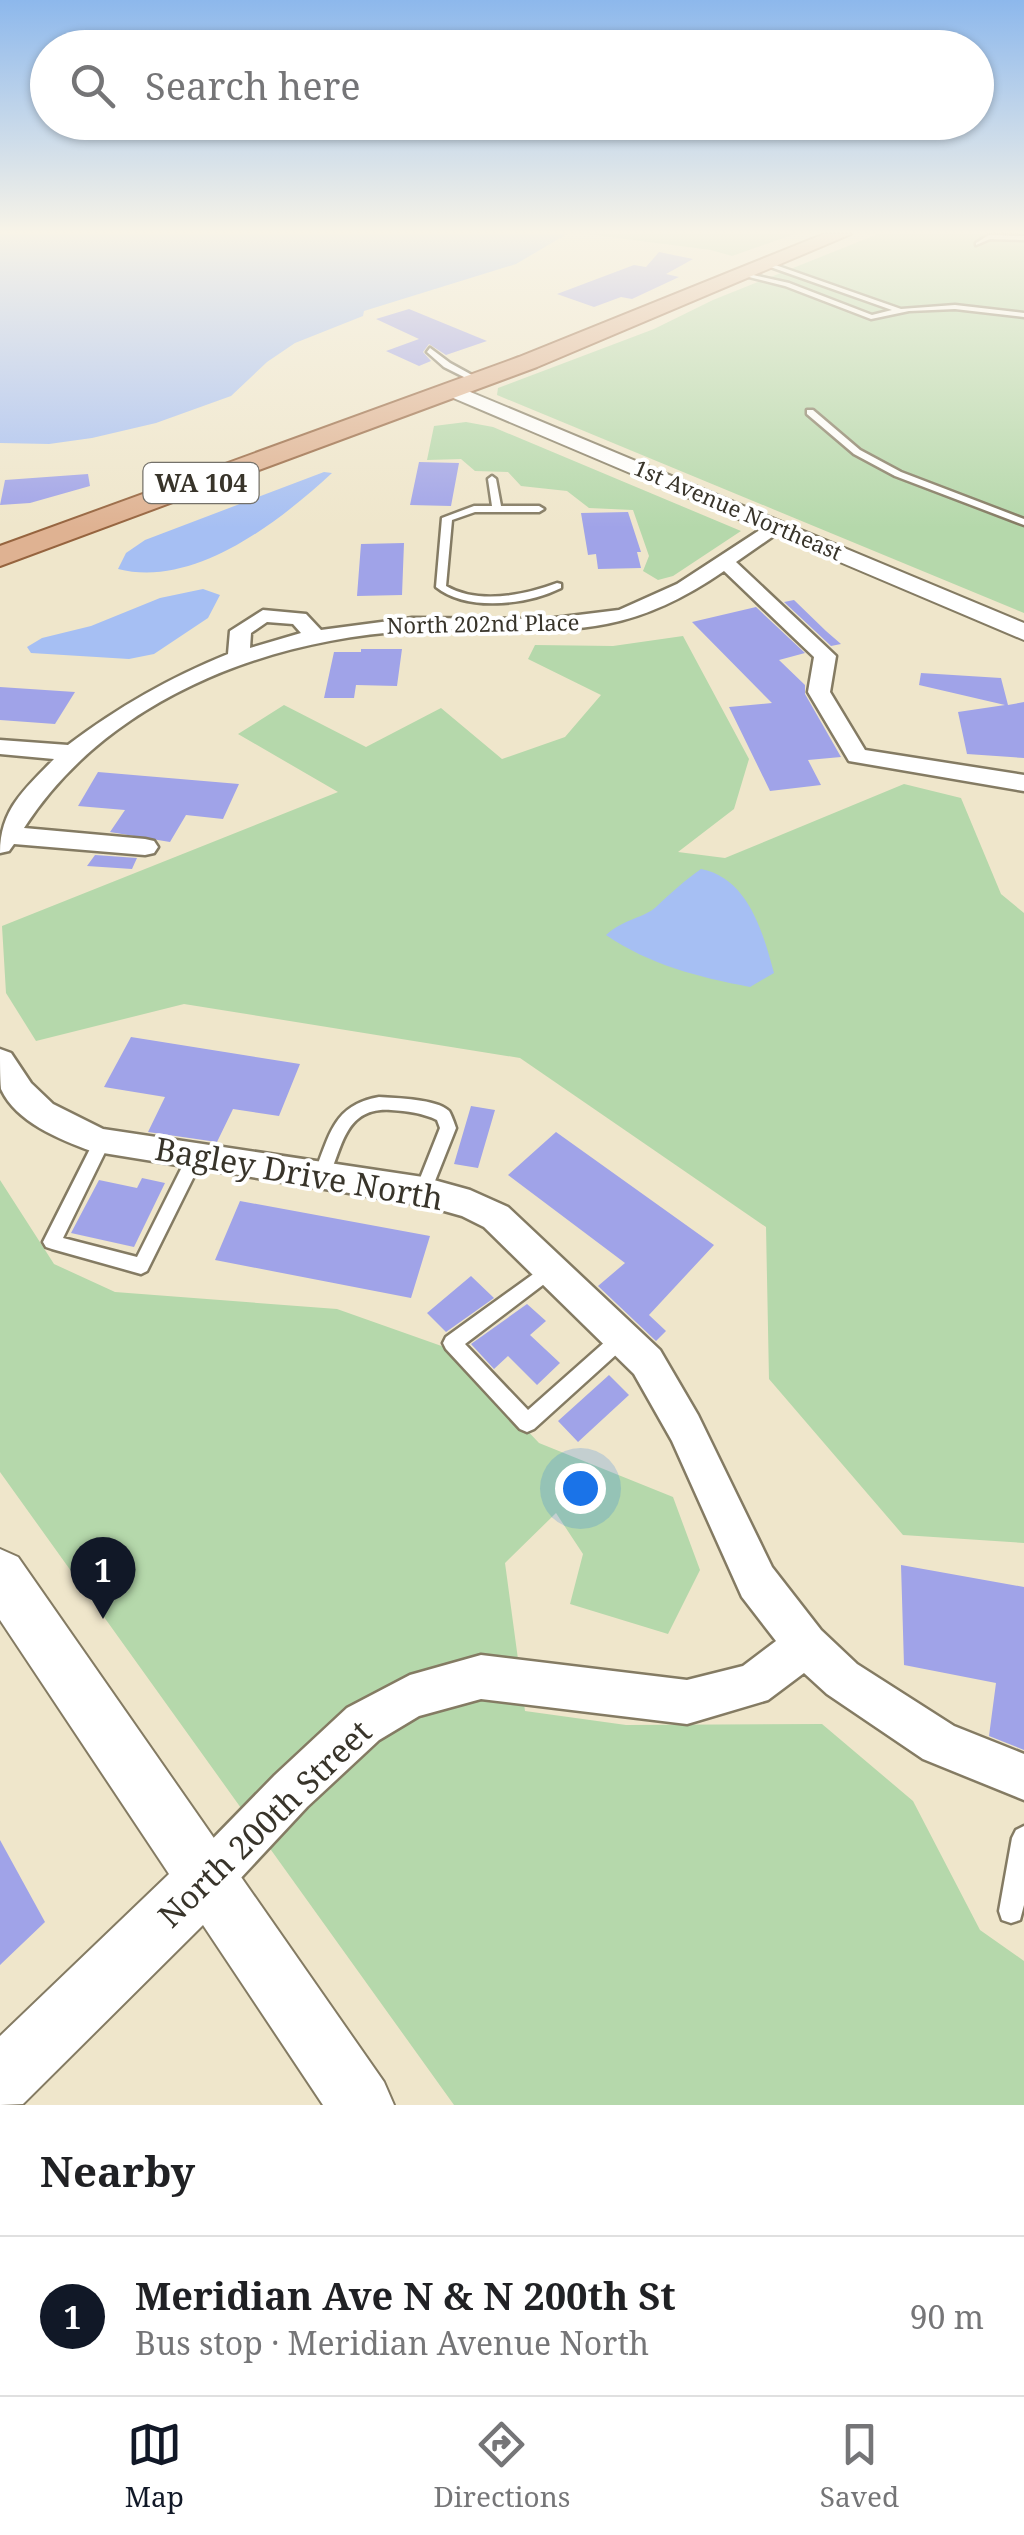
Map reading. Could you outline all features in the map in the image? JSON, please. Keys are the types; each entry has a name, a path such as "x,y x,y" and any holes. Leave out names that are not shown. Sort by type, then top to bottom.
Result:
{"main road":[{"name":"WA 104","path":"0,557 603,332"}],"street":[{"name":"1st Avenue Northeast","path":"464,385 776,526 1024,632"},
{"name":"North 202nd Place","path":"74,753 126,714 174,686 240,658 315,636 384,626 560,624 626,614 668,597 776,526"},
{"path":"722,562 734,568 825,656 819,692 856,756 1024,783"},
{"path":"240,658 241,631 263,616 299,618 315,636"},
{"path":"0,746 74,753"},
{"path":"3,840 38,787 74,753"},
{"path":"3,840 145,847"},
{"name":"Bagley Drive North","path":"0,1060 34,1109 58,1127 102,1142 423,1191 470,1204 496,1217 647,1362 685,1428 758,1582 806,1646 842,1679 939,1743 1024,1777"},
{"path":"0,1575 361,2105"},
{"name":"North 200th Street","path":"0,2081 363,1724 410,1697 481,1678 687,1702 753,1685 806,1646"}],"lane":[{"path":"430,350 464,385"},
{"path":"810,412 857,452 898,474 1024,522"},
{"path":"492,478 496,509"},
{"path":"539,510 459,512 444,522 441,588 450,594 545,592 557,586"},
{"path":"496,593 498,624"},
{"path":"322,1174 348,1114 357,1107 376,1101 426,1108 444,1116 448,1128 423,1191"},
{"path":"102,1142 52,1242 140,1266 196,1156"},
{"path":"550,1270 452,1343 527,1423 622,1338"},
{"path":"1011,1910 1024,1838"}],"green space":[{"path":"645,332 1024,332 1024,613 497,395 498,388"},
{"path":"466,422 493,427 741,531 673,576 658,580 643,571 649,556 633,510 589,508 567,491 521,486 508,472 475,471 461,459 427,460 434,426"},
{"path":"683,636 749,759 734,809 678,852 725,858 904,784 961,798 1001,894 1024,913 1024,1543 903,1535 769,1379 766,1227 520,1058 184,1004 36,1041 6,993 2,926 338,792 238,734 284,705 366,747 441,708 502,759 565,737 601,695 528,659 535,645 613,646"},
{"path":"0,1180 54,1264 115,1292 337,1309 450,1349 539,1443 673,1497 700,1570 668,1634 570,1604 583,1554 556,1513 505,1563 525,1711 626,1725 822,1724 913,1801 980,1930 1024,1961 1024,2105 454,2105 0,1472"}],"water":[{"path":"0,332 322,332 295,343 267,362 231,396 156,423 49,444 0,443"},
{"path":"324,472 332,473 287,511 205,560 147,573 118,569 126,553 145,540"},
{"path":"203,589 220,595 208,618 154,654 129,659 31,653 27,647 42,638 91,626 160,598"},
{"path":"701,869 731,883 758,924 774,973 750,987 675,968 606,935 651,911"}],"building":[{"path":"404,332 466,332 487,341 446,355 429,344 423,352 431,361 419,366 386,351 419,339"},
{"path":"419,462 459,463 451,506 410,505"},
{"path":"88,474 90,486 30,503 0,505 5,480"},
{"path":"628,512 641,552 637,552 641,568 598,569 596,554 588,555 581,513"},
{"path":"404,543 402,595 357,596 361,544"},
{"path":"794,600 841,644 831,646 784,602"},
{"path":"756,607 805,653 779,660 805,685 805,694 841,757 808,760 821,785 770,791 729,707 772,703 692,622"},
{"path":"402,649 397,686 356,685 354,698 324,698 334,652"},
{"path":"921,673 1001,678 1008,705 1024,702 1024,758 967,754 958,712 1005,705 919,685"},
{"path":"0,687 75,692 55,724 0,720"},
{"path":"98,772 239,784 223,819 186,815 170,842 110,832 125,810 78,806"},
{"path":"95,855 137,858 132,869 87,866"},
{"path":"131,1037 300,1064 279,1116 233,1109 217,1142 148,1132 165,1097 104,1087"},
{"path":"471,1106 495,1110 478,1168 454,1164"},
{"path":"556,1132 714,1245 649,1315 666,1331 656,1341 598,1286 625,1263 508,1175"},
{"path":"142,1178 165,1183 134,1247 71,1233 99,1180 137,1188"},
{"path":"240,1201 430,1236 411,1298 215,1260"},
{"path":"471,1276 494,1298 446,1332 427,1313"},
{"path":"527,1304 546,1321 530,1335 560,1363 537,1385 508,1356 494,1369 471,1344"},
{"path":"609,1375 629,1395 578,1442 558,1421"},
{"path":"901,1565 1024,1587 1024,1750 989,1736 996,1683 904,1665"},
{"path":"0,1840 45,1922 0,1965"}],"place":[{"name":"Meridian Ave N & N 200th St","path":"103,1619"}]}
